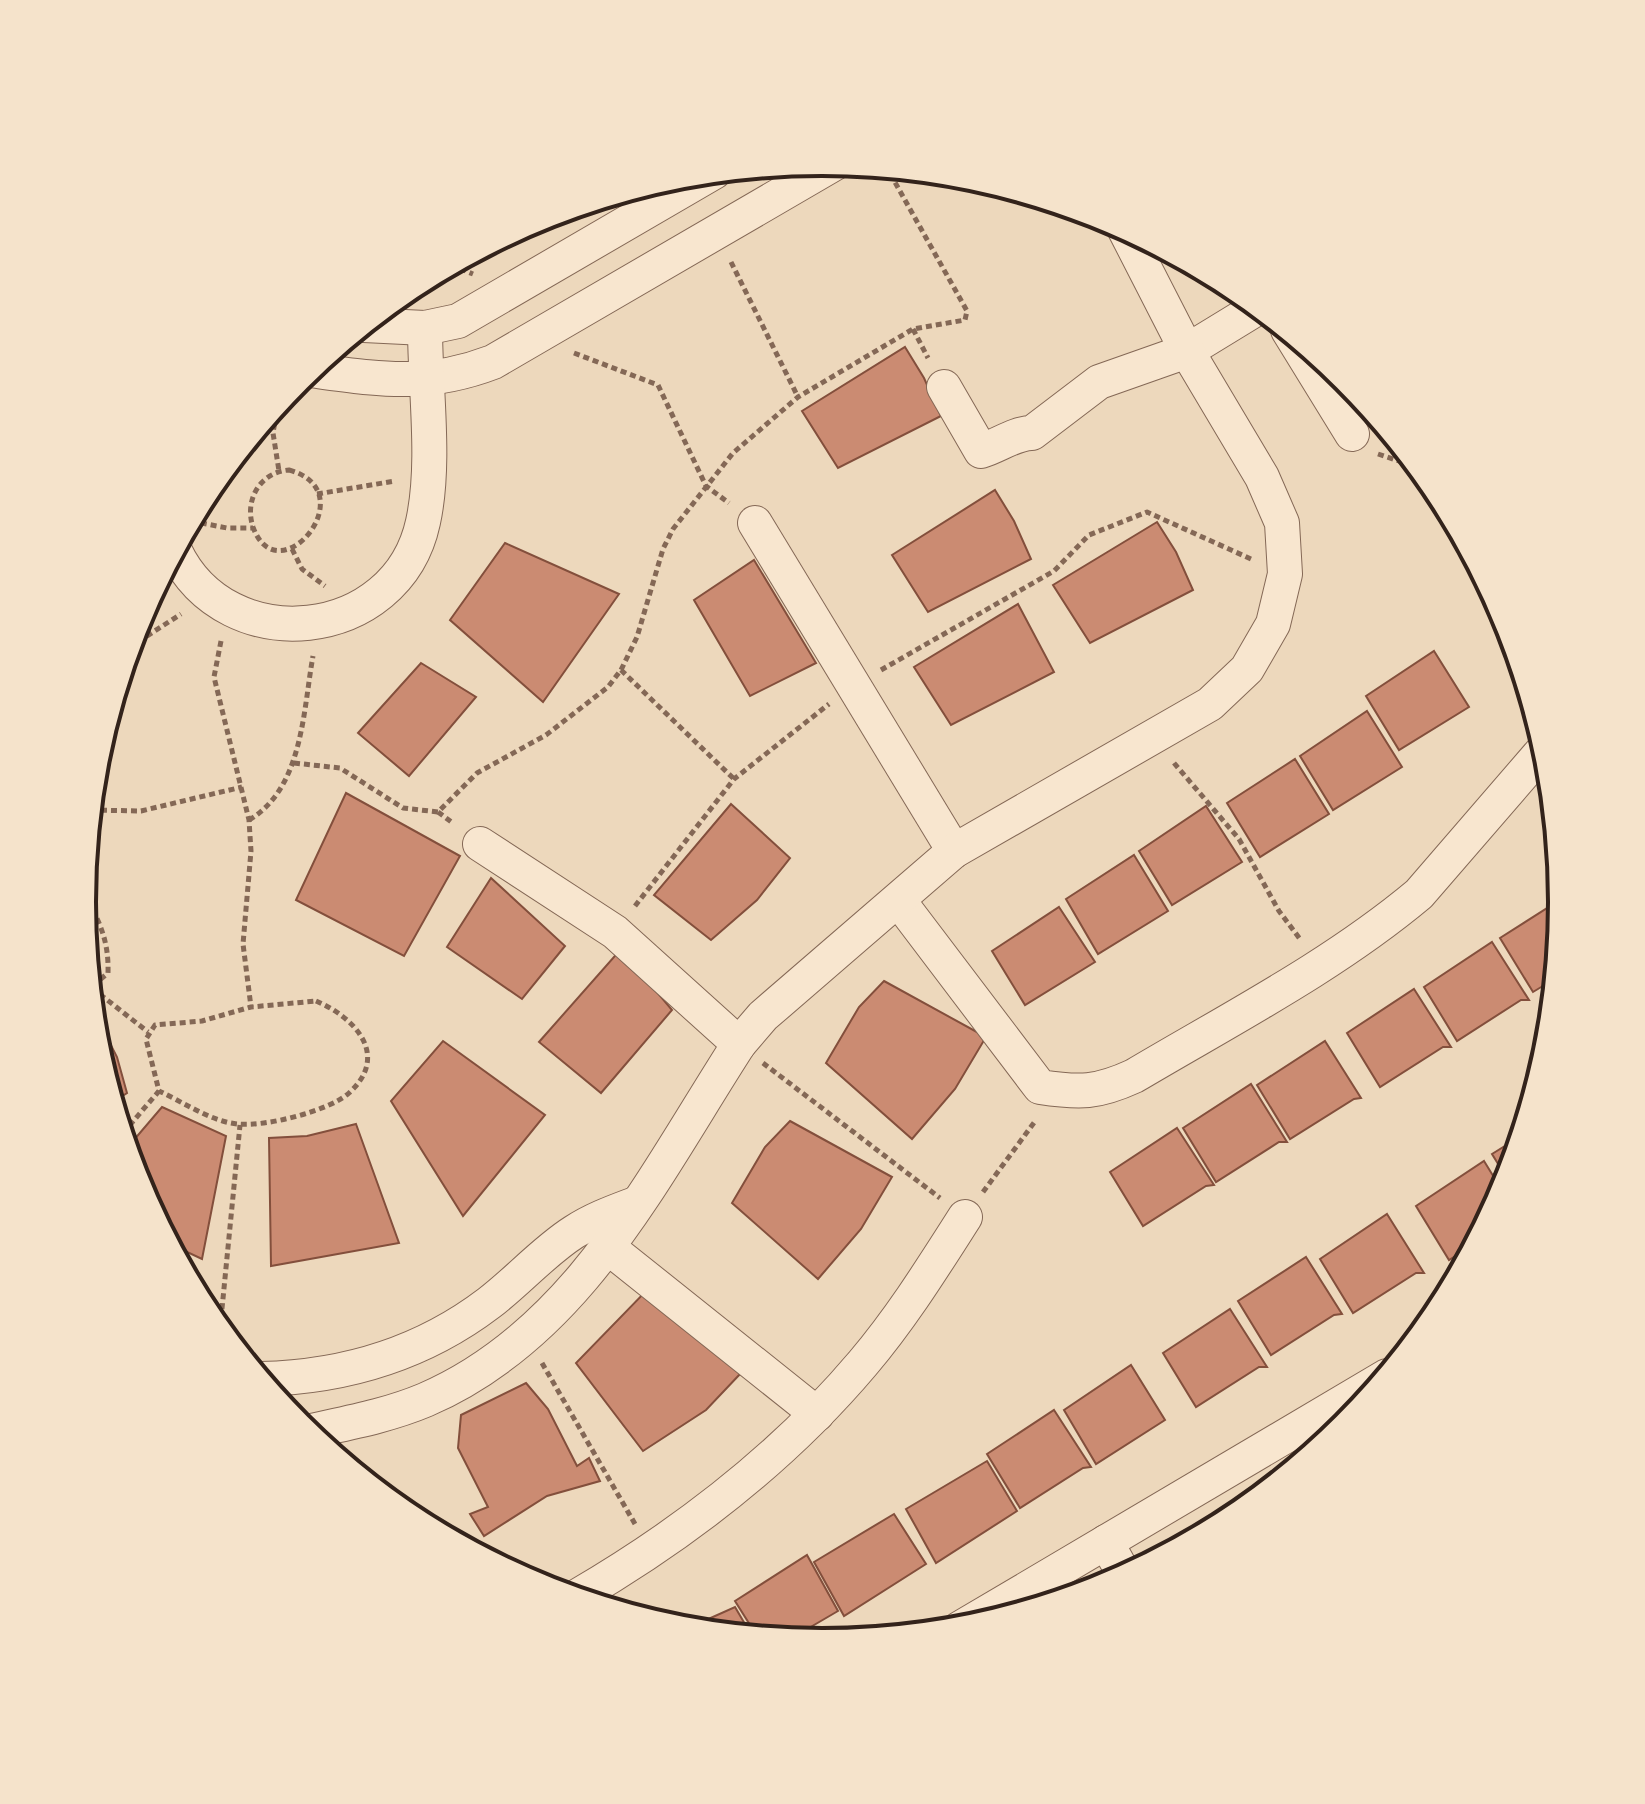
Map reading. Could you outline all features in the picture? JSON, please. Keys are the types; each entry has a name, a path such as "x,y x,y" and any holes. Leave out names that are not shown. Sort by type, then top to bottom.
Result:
{"street":[{"path":"326,372 425,381 464,374 493,362 812,176"},
{"path":"380,326 425,328 458,321 491,305 687,188"},
{"path":"322,1429 378,1416 452,1386 527,1337 571,1295 609,1248 739,1044 763,1016 954,851 1210,704 1247,669 1273,624 1285,574 1282,523 1133,245"},
{"path":"944,387 981,451 1005,443 1021,433 1032,433 1099,382 1187,351 1248,314"},
{"path":"181,563 209,596 242,616 279,626 318,624 354,612 386,590 409,559 423,523 428,475 425,328"},
{"path":"1307,360 1352,434"},
{"path":"755,523 954,851"},
{"path":"899,901 1040,1087 1102,1090 1134,1076 1319,966 1419,894 1535,760"},
{"path":"480,844 615,932 739,1044"},
{"path":"274,1379 302,1378 364,1366 429,1342 488,1304 571,1233 602,1216 635,1204"},
{"path":"588,1590 651,1553 738,1488 817,1414 907,1306 965,1217"},
{"path":"609,1248 817,1414"},
{"path":"364,1366 378,1416"},
{"path":"995,1608 1357,1394"},
{"path":"1106,1542 1119,1565"}],"path":[{"path":"294,763 340,768 403,808 438,812 477,773 546,735 608,687 621,670 637,637 663,549 673,529 733,453 798,397 913,329 967,318 967,311 893,179"},
{"path":"716,232 798,397"},
{"path":"535,338 658,385 706,486 755,523"},
{"path":"274,425 279,471"},
{"path":"279,471 300,473 317,494 320,514 316,528 303,543 292,549 275,549 265,544 253,528 250,510 255,490 263,480 279,471"},
{"path":"317,494 428,475"},
{"path":"615,932 734,779 853,684 959,628 1054,571 1089,535 1147,512 1285,574"},
{"path":"203,523 253,528"},
{"path":"147,636 209,596"},
{"path":"242,616 223,636 214,677 249,820 251,851 243,954 251,1007"},
{"path":"249,820 271,804 294,763 318,624"},
{"path":"621,670 734,779"},
{"path":"1140,743 1181,767 1239,839 1279,911 1319,966"},
{"path":"102,810 141,811 242,787"},
{"path":"97,917 109,948 108,973 101,980"},
{"path":"102,996 148,1032"},
{"path":"316,1001 338,1010 357,1026 366,1043 365,1062 359,1079 348,1093 324,1107 240,1125 159,1091 148,1050 148,1032 155,1025 202,1021 251,1007 316,1001"},
{"path":"739,1044 965,1217 1058,1090"},
{"path":"131,1123 159,1091"},
{"path":"222,1311 240,1125"},
{"path":"527,1337 651,1553"}],"building":[{"path":"905,347 924,378 941,416 838,468 802,411"},
{"path":"995,490 1014,521 1031,559 928,612 892,555"},
{"path":"1157,522 1176,552 1193,590 1090,643 1053,585"},
{"path":"505,543 619,594 543,702 450,620"},
{"path":"754,560 816,663 750,696 694,600"},
{"path":"1018,604 1054,672 951,725 914,667"},
{"path":"1434,651 1469,707 1399,750 1366,696"},
{"path":"421,663 476,697 409,776 358,733"},
{"path":"1367,711 1402,767 1333,810 1300,756"},
{"path":"1295,759 1329,814 1260,857 1227,803"},
{"path":"346,793 460,856 404,956 296,900"},
{"path":"731,804 790,858 757,900 711,940 654,895"},
{"path":"1206,806 1242,862 1172,905 1139,851"},
{"path":"1134,855 1168,911 1098,954 1066,899"},
{"path":"491,878 565,946 522,999 447,947"},
{"path":"1059,907 1095,962 1025,1005 992,951"},
{"path":"1549,907 1544,985 1533,992 1500,938"},
{"path":"1492,942 1529,1000 1521,1000 1457,1041 1424,987"},
{"path":"621,949 672,1010 601,1093 539,1042"},
{"path":"884,981 986,1037 955,1089 912,1139 826,1063 859,1007"},
{"path":"1414,989 1451,1047 1443,1047 1380,1087 1347,1033"},
{"path":"443,1041 545,1115 463,1216 391,1101"},
{"path":"1325,1041 1361,1098 1354,1099 1290,1139 1257,1085"},
{"path":"110,1043 117,1057 127,1093 123,1096"},
{"path":"1251,1084 1287,1142 1279,1142 1216,1182 1183,1128"},
{"path":"162,1107 226,1136 202,1259 186,1251 151,1180 136,1138"},
{"path":"790,1121 892,1177 861,1229 818,1279 732,1203 765,1147"},
{"path":"356,1124 399,1243 271,1266 269,1138 307,1136"},
{"path":"1177,1128 1214,1185 1206,1186 1143,1226 1110,1172"},
{"path":"1507,1145 1499,1166 1492,1154"},
{"path":"1484,1161 1495,1178 1457,1255 1449,1260 1416,1206"},
{"path":"1387,1214 1424,1273 1416,1273 1353,1313 1320,1259"},
{"path":"1306,1257 1342,1314 1334,1315 1271,1355 1238,1301"},
{"path":"646,1291 741,1373 706,1410 643,1451 576,1363"},
{"path":"1230,1309 1267,1367 1259,1367 1196,1407 1163,1353"},
{"path":"1131,1365 1165,1420 1096,1464 1064,1410"},
{"path":"526,1383 548,1409 577,1466 589,1458 600,1481 547,1496 484,1536 470,1514 488,1507 458,1448 461,1415"},
{"path":"1054,1410 1091,1467 1083,1468 1020,1508 987,1454"},
{"path":"987,1461 1017,1511 936,1563 906,1509"},
{"path":"894,1514 926,1564 844,1616 814,1562"},
{"path":"807,1555 838,1611 809,1628 775,1627 750,1624 735,1601"},
{"path":"735,1607 745,1624 728,1622 708,1619"}]}
